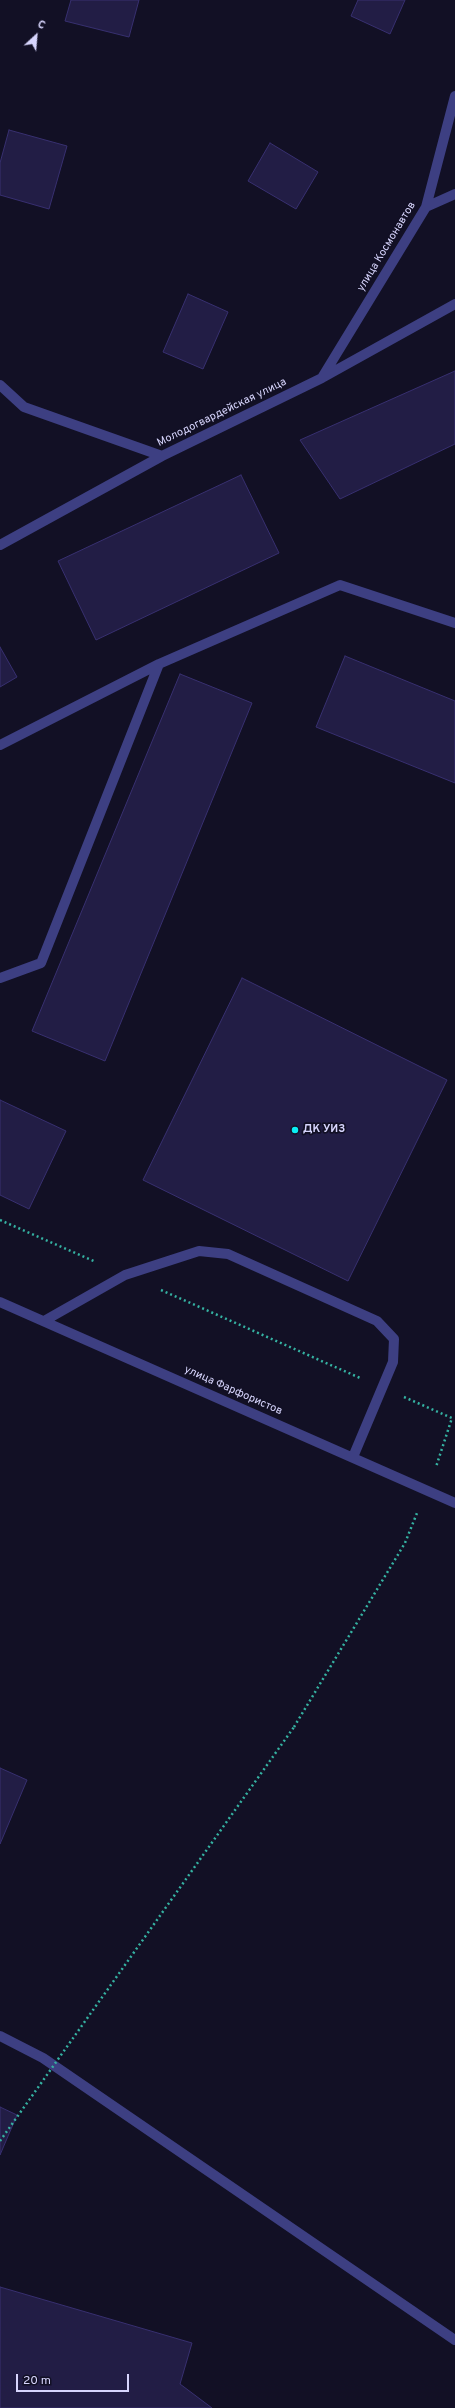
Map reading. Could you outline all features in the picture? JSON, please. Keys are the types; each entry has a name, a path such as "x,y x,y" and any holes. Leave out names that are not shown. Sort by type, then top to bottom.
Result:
{"street":[{"name":"улица Космонавтов","path":"322,378 426,207 455,96"},
{"path":"426,207 455,194"},
{"name":"Молодогвардейская улица","path":"0,545 162,456 322,378 455,304"},
{"path":"0,385 24,407 162,456"},
{"path":"0,745 160,664 340,585 455,623"},
{"path":"0,978 41,963 160,664"},
{"path":"44,1321 125,1275 199,1251 228,1254 235,1257 377,1321 394,1339 393,1362 353,1457"},
{"name":"улица Фарфористов","path":"0,1302 455,1503"},
{"path":"0,2036 43,2058 455,2340"}],"path":[{"path":"0,1220 452,1418 442,1452 405,1543 294,1727 0,2141"}],"building":[{"path":"71,0 139,0 129,37 65,21"},
{"path":"358,0 405,0 390,34 351,16"},
{"path":"9,130 67,146 49,209 0,195 0,163"},
{"path":"270,143 318,172 296,209 248,181"},
{"path":"188,294 228,312 203,369 163,352"},
{"path":"455,371 455,444 340,499 300,440"},
{"path":"241,475 279,553 96,640 58,561"},
{"path":"0,647 17,677 0,687"},
{"path":"345,656 455,701 455,783 316,727"},
{"path":"180,674 252,703 105,1061 32,1031"},
{"name":"ДК УИЗ","path":"242,978 447,1080 348,1281 143,1180"},
{"path":"0,1100 66,1131 29,1209 0,1195"},
{"path":"0,1768 27,1780 0,1844"},
{"path":"0,2107 17,2115 0,2155"},
{"path":"0,2287 192,2343 180,2384 212,2408 0,2408"}],"place":[{"name":"ДК УИЗ","path":"295,1130"}]}
